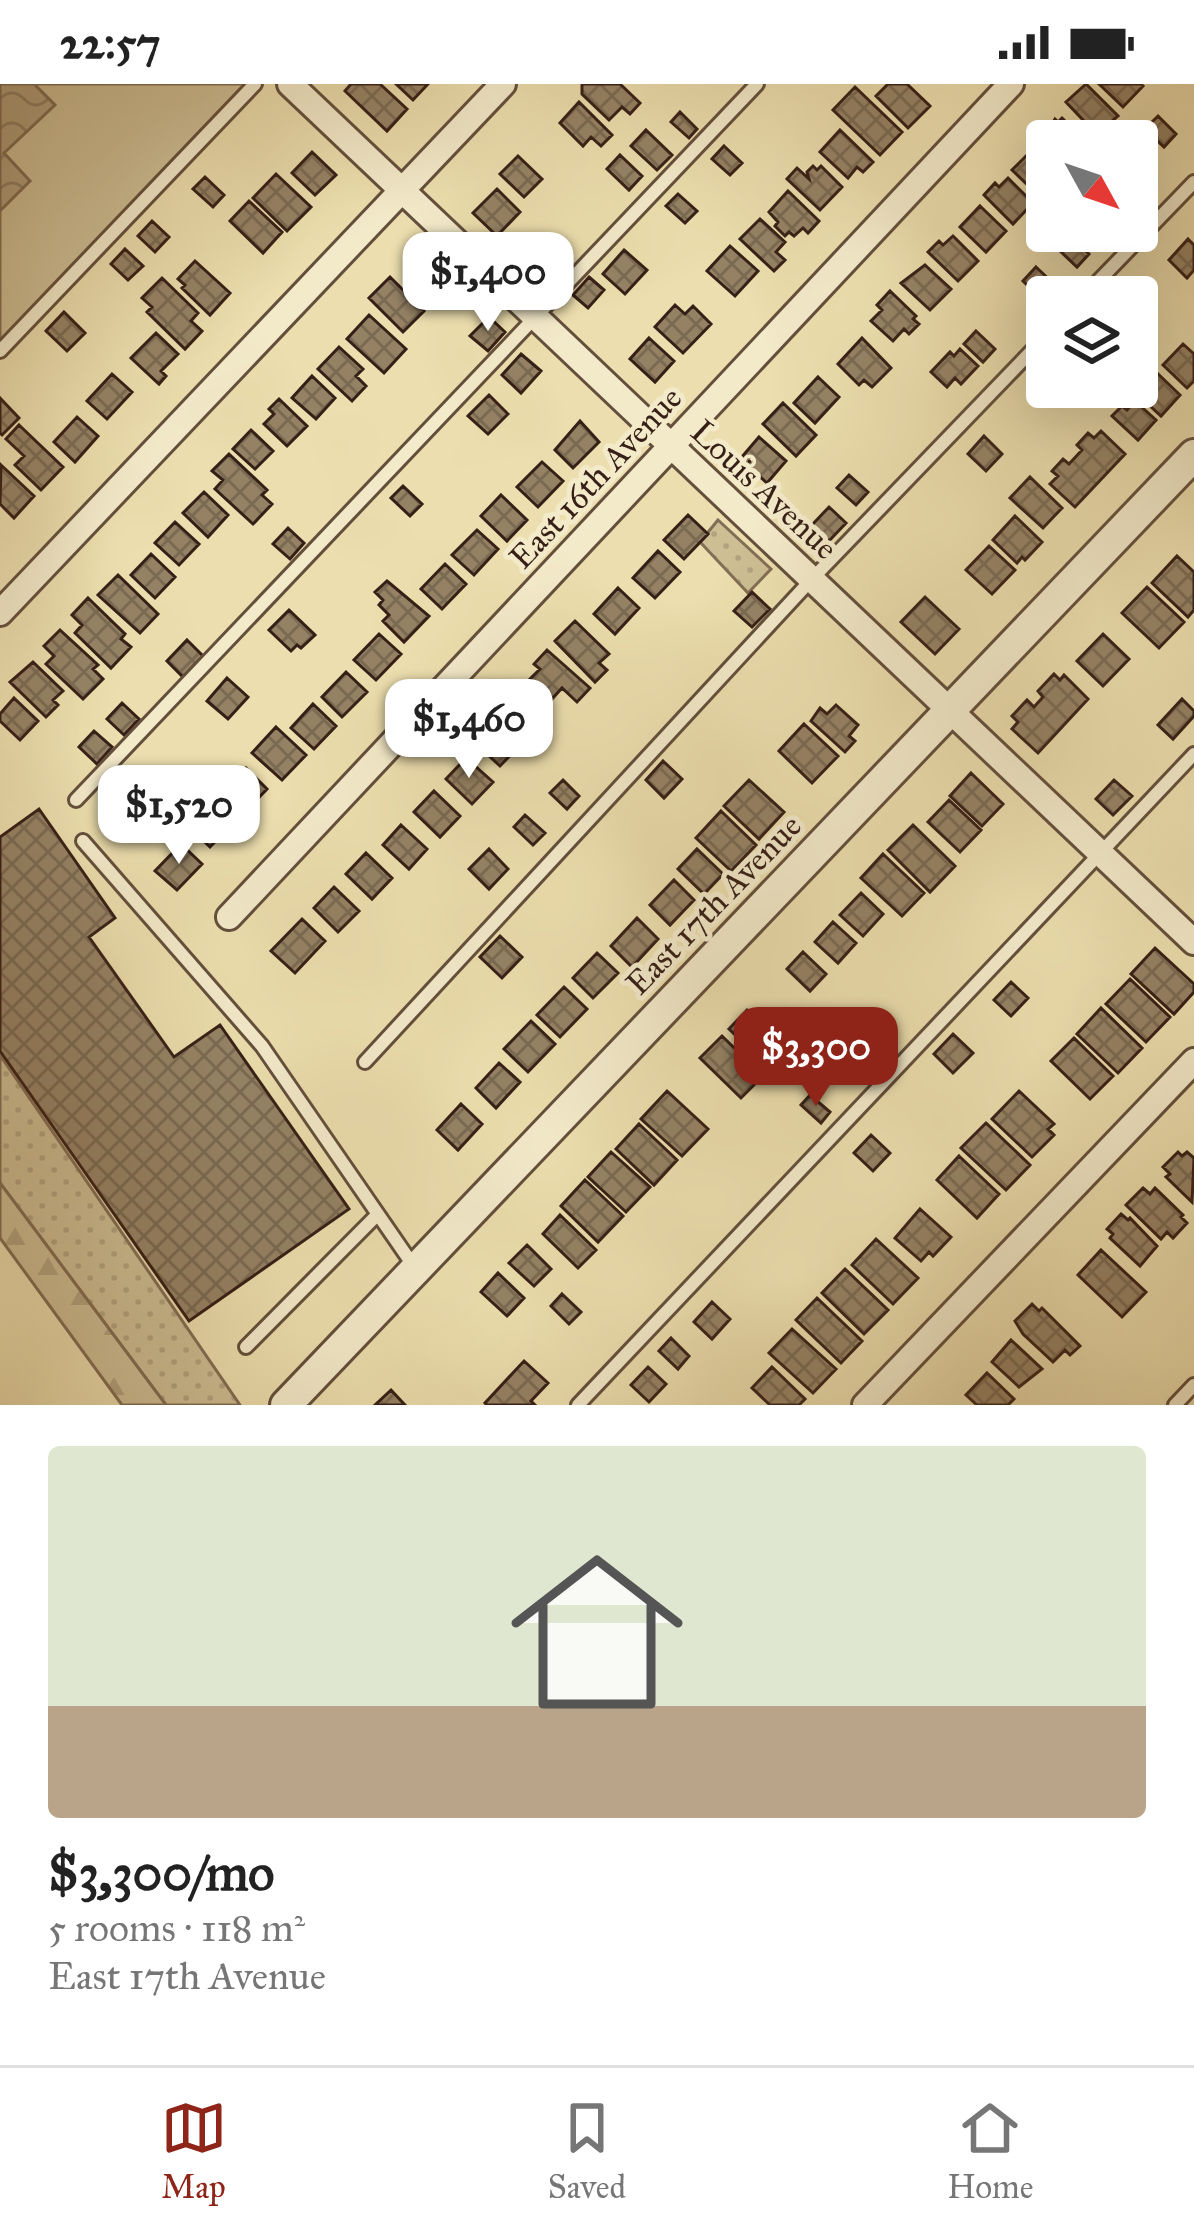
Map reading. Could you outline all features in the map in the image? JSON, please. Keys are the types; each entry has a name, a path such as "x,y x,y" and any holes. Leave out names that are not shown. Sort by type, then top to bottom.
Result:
{"street":[{"name":"Louis Avenue","path":"290,84 1194,942"},
{"path":"0,613 503,84"},
{"name":"East 16th Avenue","path":"229,917 1011,84"},
{"name":"East 17th Avenue","path":"286,1405 1194,454"},
{"path":"865,1405 1194,1061"}],"lane":[{"path":"0,350 255,84"},
{"path":"76,800 757,84"},
{"path":"1104,276 1194,182"},
{"path":"365,1062 812,579 1026,357"},
{"path":"578,1405 1194,754"},
{"path":"83,841 262,1046 415,1269"},
{"path":"246,1347 377,1215"},
{"path":"1175,1405 1194,1385"}],"green space":[{"path":"0,84 245,84 0,342"},
{"path":"718,520 771,569 748,593 700,542"},
{"path":"0,1055 240,1405 166,1405 0,1183"},
{"path":"0,1183 166,1405 122,1405 0,1238"}],"water":[{"path":"0,84 34,84 55,105 4,153 30,181 0,211"}],"building":[{"path":"351,84 380,84 407,109 387,131 345,91"},
{"path":"396,84 428,84 413,100"},
{"path":"582,84 620,84 640,103 630,114 622,107 609,120 582,94"},
{"path":"888,84 907,84 930,106 908,128 876,96"},
{"path":"1086,84 1118,116 1083,120 1066,102"},
{"path":"1099,84 1141,84 1143,86 1123,107"},
{"path":"855,87 902,132 880,155 833,110"},
{"path":"579,102 612,135 601,146 591,137 583,146 560,123"},
{"path":"680,112 697,129 689,138 671,122"},
{"path":"1158,116 1176,134 1164,147 1158,141 1158,120 1154,120"},
{"path":"646,130 672,155 657,170 631,146"},
{"path":"840,130 873,162 863,172 857,167 848,178 820,152"},
{"path":"724,146 742,163 730,175 712,159"},
{"path":"312,152 336,175 315,195 292,173"},
{"path":"620,155 642,176 629,190 607,169"},
{"path":"518,156 542,179 524,197 500,174"},
{"path":"1026,156 1026,183 1012,170"},
{"path":"813,166 817,170 821,166 842,187 820,210 787,179 797,168 809,179 807,172"},
{"path":"276,174 311,207 287,231 253,198"},
{"path":"205,177 224,195 213,207 193,189"},
{"path":"1008,178 1026,196 1026,210 1013,224 984,195 995,183 999,187"},
{"path":"497,189 520,212 497,236 473,213"},
{"path":"788,191 819,221 808,233 803,228 794,236 789,232 785,236 775,226 778,222 769,212"},
{"path":"678,194 697,211 685,223 666,206"},
{"path":"249,201 282,232 263,253 230,221"},
{"path":"980,206 1006,231 986,252 960,227"},
{"path":"760,219 785,242 776,252 785,260 774,271 740,239"},
{"path":"152,221 169,237 155,252 138,236"},
{"path":"953,236 978,261 958,281 928,252"},
{"path":"1188,239 1194,245 1194,270 1187,278 1169,260"},
{"path":"730,246 758,271 735,296 707,271"},
{"path":"125,249 143,266 128,280 111,264"},
{"path":"624,250 647,270 625,294 603,274"},
{"path":"1061,252 1087,252 1077,267"},
{"path":"423,260 445,280 429,298 407,278"},
{"path":"195,261 230,293 210,315 178,279"},
{"path":"925,265 951,289 930,310 901,283"},
{"path":"390,277 424,311 403,332 369,298"},
{"path":"589,277 604,290 588,308 573,295"},
{"path":"162,278 198,313 191,321 202,331 185,349 147,312 152,307 142,298"},
{"path":"890,291 919,324 909,334 904,329 893,341 871,321"},
{"path":"675,305 685,314 693,306 711,324 683,353 655,327"},
{"path":"64,312 85,333 67,351 46,331"},
{"path":"369,315 406,349 384,373 347,339"},
{"path":"489,317 505,332 488,351 470,336"},
{"path":"976,331 995,349 983,362 964,344"},
{"path":"156,333 178,354 161,371 166,376 159,384 131,358"},
{"path":"649,338 674,361 655,382 630,359"},
{"path":"862,338 891,368 872,387 864,380 859,385 838,364"},
{"path":"1183,344 1194,354 1194,381 1187,388 1163,365"},
{"path":"339,347 363,369 356,376 366,386 352,401 318,369"},
{"path":"960,349 978,366 961,384 955,378 947,387 931,372 950,352 954,356"},
{"path":"521,354 541,371 521,393 502,375"},
{"path":"112,374 132,392 107,419 87,401"},
{"path":"1158,374 1180,395 1161,416 1152,408 1158,408"},
{"path":"312,376 335,398 316,419 292,398"},
{"path":"818,377 839,397 815,423 794,403"},
{"path":"489,395 508,414 488,434 468,416"},
{"path":"0,398 19,418 2,435 0,433"},
{"path":"279,399 307,426 287,446 264,424"},
{"path":"783,403 816,435 796,456 763,424"},
{"path":"1120,408 1143,408 1156,420 1138,440 1112,416"},
{"path":"77,417 98,436 75,462 54,442"},
{"path":"580,421 599,442 573,468 555,450"},
{"path":"19,425 63,467 41,490 15,465 24,456 6,439"},
{"path":"251,430 273,451 255,469 233,449"},
{"path":"1101,431 1125,454 1075,507 1050,484 1058,476 1052,471 1063,459 1069,464 1082,450 1077,445 1088,433 1094,438"},
{"path":"984,436 1002,454 986,471 968,454"},
{"path":"759,437 786,461 767,483 740,459"},
{"path":"229,454 267,490 262,495 272,504 253,524 215,489 223,480 212,471"},
{"path":"542,462 563,481 538,507 517,487"},
{"path":"1,465 34,496 14,518 0,504"},
{"path":"849,475 868,492 856,505 837,488"},
{"path":"1030,477 1062,508 1043,528 1010,498"},
{"path":"403,486 422,504 410,516 391,498"},
{"path":"204,492 228,515 208,537 183,513"},
{"path":"501,495 527,520 507,541 481,516"},
{"path":"829,507 846,523 829,541 812,525"},
{"path":"688,515 708,534 684,559 664,540"},
{"path":"1015,516 1042,542 1017,563 993,540"},
{"path":"175,522 199,544 179,565 155,543"},
{"path":"288,528 304,543 290,559 273,544"},
{"path":"477,530 498,549 474,575 452,555"},
{"path":"989,546 1015,570 992,594 966,570"},
{"path":"658,551 680,572 655,598 633,578"},
{"path":"151,554 175,577 155,598 131,575"},
{"path":"1177,556 1194,572 1194,610 1188,617 1152,583"},
{"path":"445,564 466,584 442,609 421,589"},
{"path":"118,575 158,614 140,633 98,595"},
{"path":"387,581 429,616 404,642 383,621 389,615 375,592"},
{"path":"1147,587 1184,622 1159,648 1122,613"},
{"path":"618,588 639,608 615,634 594,614"},
{"path":"752,592 770,609 752,627 734,611"},
{"path":"925,597 959,629 935,654 901,622"},
{"path":"88,598 125,634 121,639 131,647 111,668 75,633 82,625 72,615"},
{"path":"289,610 315,635 291,651 269,630"},
{"path":"575,621 609,654 599,663 607,670 595,682 555,641"},
{"path":"60,630 98,665 93,669 103,679 83,699 46,664 54,656 44,646"},
{"path":"379,634 401,654 376,680 354,660"},
{"path":"1103,634 1129,659 1103,686 1077,661"},
{"path":"187,640 203,656 183,677 167,661"},
{"path":"547,650 590,688 577,702 562,688 551,700 530,679 540,669 534,664"},
{"path":"33,662 63,691 46,717 10,682"},
{"path":"346,672 367,692 342,717 322,697"},
{"path":"1054,674 1060,680 1064,675 1088,699 1038,753 1012,729 1018,722 1012,716 1027,700 1034,707 1043,697 1038,691"},
{"path":"227,678 248,697 228,719 207,701"},
{"path":"524,688 550,713 530,733 504,709"},
{"path":"14,698 38,721 20,740 0,721 0,714"},
{"path":"1182,699 1194,716 1173,739 1158,725"},
{"path":"122,703 139,719 124,735 107,719"},
{"path":"313,704 336,726 314,749 291,728"},
{"path":"836,705 858,725 849,736 855,741 845,752 811,721 820,708 827,714"},
{"path":"492,720 519,746 500,766 473,741"},
{"path":"804,724 838,756 812,783 779,751"},
{"path":"276,727 306,755 282,780 252,753"},
{"path":"94,731 112,747 97,764 79,747"},
{"path":"466,758 493,782 472,804 446,779"},
{"path":"663,761 682,779 664,798 646,780"},
{"path":"246,768 267,789 244,813 222,793"},
{"path":"971,773 1003,804 982,826 950,796"},
{"path":"563,780 579,796 567,809 550,793"},
{"path":"749,780 784,812 759,839 724,806"},
{"path":"1114,780 1132,796 1113,815 1096,799"},
{"path":"434,791 460,816 440,837 414,812"},
{"path":"949,800 981,830 960,852 928,822"},
{"path":"213,801 235,821 210,847 189,827"},
{"path":"39,809 115,918 89,937 174,1057 220,1025 349,1209 189,1321 0,1051 0,837"},
{"path":"721,811 756,845 731,871 696,838"},
{"path":"525,815 545,833 533,845 514,827"},
{"path":"401,825 427,849 409,869 383,845"},
{"path":"913,825 955,866 930,892 888,850"},
{"path":"181,844 202,864 177,890 155,871"},
{"path":"489,849 508,869 489,889 469,869"},
{"path":"697,849 723,874 704,894 678,869"},
{"path":"366,853 392,878 372,899 346,874"},
{"path":"883,854 924,893 902,916 861,878"},
{"path":"674,880 694,900 670,925 650,905"},
{"path":"334,887 359,911 338,932 314,908"},
{"path":"861,893 883,914 863,936 840,915"},
{"path":"637,918 658,939 632,967 611,946"},
{"path":"302,919 325,941 295,973 271,951"},
{"path":"833,922 856,943 838,963 815,942"},
{"path":"500,936 522,957 502,978 480,957"},
{"path":"1155,948 1194,984 1194,992 1174,1014 1131,974"},
{"path":"803,952 826,974 810,991 787,969"},
{"path":"597,953 618,973 593,998 573,978"},
{"path":"1130,979 1170,1017 1146,1042 1106,1004"},
{"path":"1011,982 1028,998 1011,1016 994,1000"},
{"path":"564,987 587,1009 560,1037 537,1015"},
{"path":"1101,1008 1142,1048 1118,1073 1077,1034"},
{"path":"747,1010 774,1035 755,1054 729,1029"},
{"path":"531,1021 555,1044 528,1072 504,1049"},
{"path":"953,1034 973,1053 953,1073 934,1054"},
{"path":"722,1036 763,1076 741,1098 700,1058"},
{"path":"1074,1038 1113,1076 1090,1099 1051,1061"},
{"path":"499,1063 520,1082 496,1108 476,1088"},
{"path":"667,1091 708,1129 682,1156 641,1119"},
{"path":"1019,1091 1054,1124 1048,1129 1054,1135 1032,1157 992,1119"},
{"path":"810,1095 830,1112 821,1123 801,1105"},
{"path":"461,1104 482,1124 458,1150 437,1130"},
{"path":"986,1123 1030,1165 1006,1190 961,1148"},
{"path":"639,1124 677,1160 654,1185 616,1149"},
{"path":"871,1135 890,1153 873,1171 854,1153"},
{"path":"611,1152 650,1187 626,1212 588,1177"},
{"path":"1178,1152 1194,1158 1192,1202 1166,1177 1170,1174 1163,1167"},
{"path":"959,1156 999,1194 977,1218 937,1180"},
{"path":"585,1180 623,1216 598,1242 561,1206"},
{"path":"1143,1188 1150,1194 1155,1188 1183,1215 1187,1223 1173,1238 1167,1232 1161,1239 1126,1205"},
{"path":"920,1209 951,1237 921,1261 895,1238"},
{"path":"1121,1214 1157,1246 1140,1266 1110,1238 1113,1234 1107,1229"},
{"path":"560,1215 596,1250 578,1268 543,1234"},
{"path":"876,1239 918,1278 893,1304 852,1265"},
{"path":"527,1245 551,1269 534,1286 509,1263"},
{"path":"1101,1250 1146,1292 1122,1317 1078,1275"},
{"path":"845,1269 888,1310 864,1334 822,1293"},
{"path":"498,1273 524,1298 507,1316 481,1292"},
{"path":"562,1294 581,1312 569,1324 551,1306"},
{"path":"817,1298 862,1341 841,1363 796,1320"},
{"path":"712,1302 730,1319 712,1339 694,1322"},
{"path":"1032,1304 1080,1346 1070,1355 1065,1350 1053,1362 1015,1321"},
{"path":"792,1329 836,1369 813,1393 769,1353"},
{"path":"671,1338 689,1356 678,1369 659,1351"},
{"path":"1011,1340 1042,1369 1019,1387 992,1362"},
{"path":"524,1361 548,1383 531,1401 535,1405 487,1405 485,1403"},
{"path":"648,1367 666,1384 649,1402 631,1385"},
{"path":"772,1367 805,1399 799,1405 770,1405 752,1388"},
{"path":"987,1373 1014,1399 1008,1405 977,1405 966,1395"},
{"path":"391,1390 405,1405 375,1405"}]}
